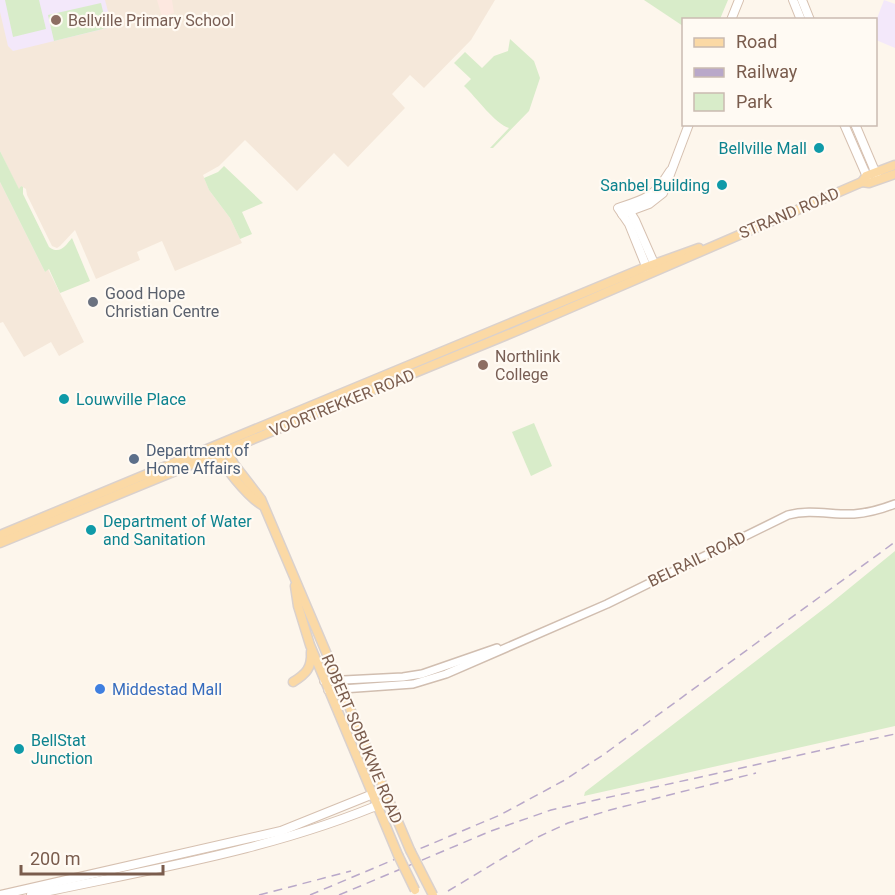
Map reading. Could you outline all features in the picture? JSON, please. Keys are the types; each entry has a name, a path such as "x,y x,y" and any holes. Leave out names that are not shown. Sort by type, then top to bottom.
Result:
{"main road":[{"path":"732,18 739,0"},
{"path":"793,0 800,18"},
{"path":"802,0 809,18"},
{"path":"624,210 654,201 662,194 688,126"},
{"path":"845,126 870,179"},
{"path":"856,126 870,179"},
{"name":"STRAND ROAD","path":"652,269 870,179 895,165"},
{"path":"624,210 656,192 670,171"},
{"name":"STRAND ROAD","path":"870,179 895,174"},
{"path":"640,201 662,194"},
{"path":"624,210 652,269"},
{"name":"VOORTREKKER ROAD","path":"0,535 533,324 652,269"},
{"name":"VOORTREKKER ROAD","path":"0,543 507,325 652,269"},
{"path":"507,325 513,328 526,323 533,324"},
{"name":"ROBERT SOBUKWE ROAD","path":"220,448 261,499 262,506 278,537 295,583 298,606 310,645 376,806 418,895"},
{"name":"ROBERT SOBUKWE ROAD","path":"295,583 300,588 383,790 433,895"},
{"path":"293,682 305,674 310,666 310,645"},
{"path":"0,895 281,831 383,790"},
{"path":"31,895 259,846 308,832 388,801"}],"street":[{"name":"BELRAIL ROAD","path":"326,685 340,689 413,684 446,674 607,604 788,515 809,512 854,514 878,510 895,504"},
{"name":"BELRAIL ROAD","path":"326,685 336,680 422,674 506,646"}],"shaded area":[{"path":"0,0 495,0 471,40 424,88 410,75 392,94 405,108 348,167 334,153 297,191 245,140 219,166 203,175 209,190 230,218 242,243 175,271 162,241 137,252 140,260 96,279 75,230 60,246 57,248 52,246 26,189 21,186 19,190 0,151"},
{"name":"Bellville Primary School","path":"0,0 105,0 112,27 13,51 8,46 0,12"},
{"path":"157,0 172,0 174,13 162,17"},
{"path":"884,0 895,4 895,48 877,40 877,18"},
{"path":"0,182 45,272 48,269 84,342 59,356 51,342 24,357 3,322 0,323"}],"green space":[{"path":"5,0 39,0 46,29 13,37"},
{"path":"644,0 728,0 720,18 682,18 682,25"},
{"path":"101,3 107,28 54,41 48,15"},
{"path":"510,39 534,61 540,78 529,111 493,148 490,148 509,128 492,116 464,86 471,79 454,63 465,52 482,68 494,56 508,51"},
{"path":"0,151 19,189 23,187 23,194 49,247 59,250 72,238 90,281 60,293 49,269 45,272 0,182"},
{"path":"224,166 263,203 242,212 252,234 240,239 230,218 209,190 204,178 218,172"},
{"path":"534,423 552,466 531,476 512,432"},
{"path":"895,551 895,726 584,796 585,792 830,604"}],"railway":[{"path":"310,895 500,815 563,781 603,755 895,542"},
{"path":"339,895 491,831 551,810 895,734"},
{"path":"448,891 538,837 568,823 756,773"},
{"path":"259,895 351,871"}],"place":[{"name":"Bellville Primary School","path":"56,20"},
{"name":"Bellville Mall","path":"819,148"},
{"name":"Sanbel Building","path":"722,185"},
{"name":"Good Hope Christian Centre","path":"93,302"},
{"name":"Northlink College","path":"483,365"},
{"name":"Louwville Place","path":"64,399"},
{"name":"Department of Home Affairs","path":"134,459"},
{"name":"Department of Water and Sanitation","path":"91,530"},
{"name":"Middestad Mall","path":"100,689"},
{"name":"BellStat Junction","path":"19,749"}]}
